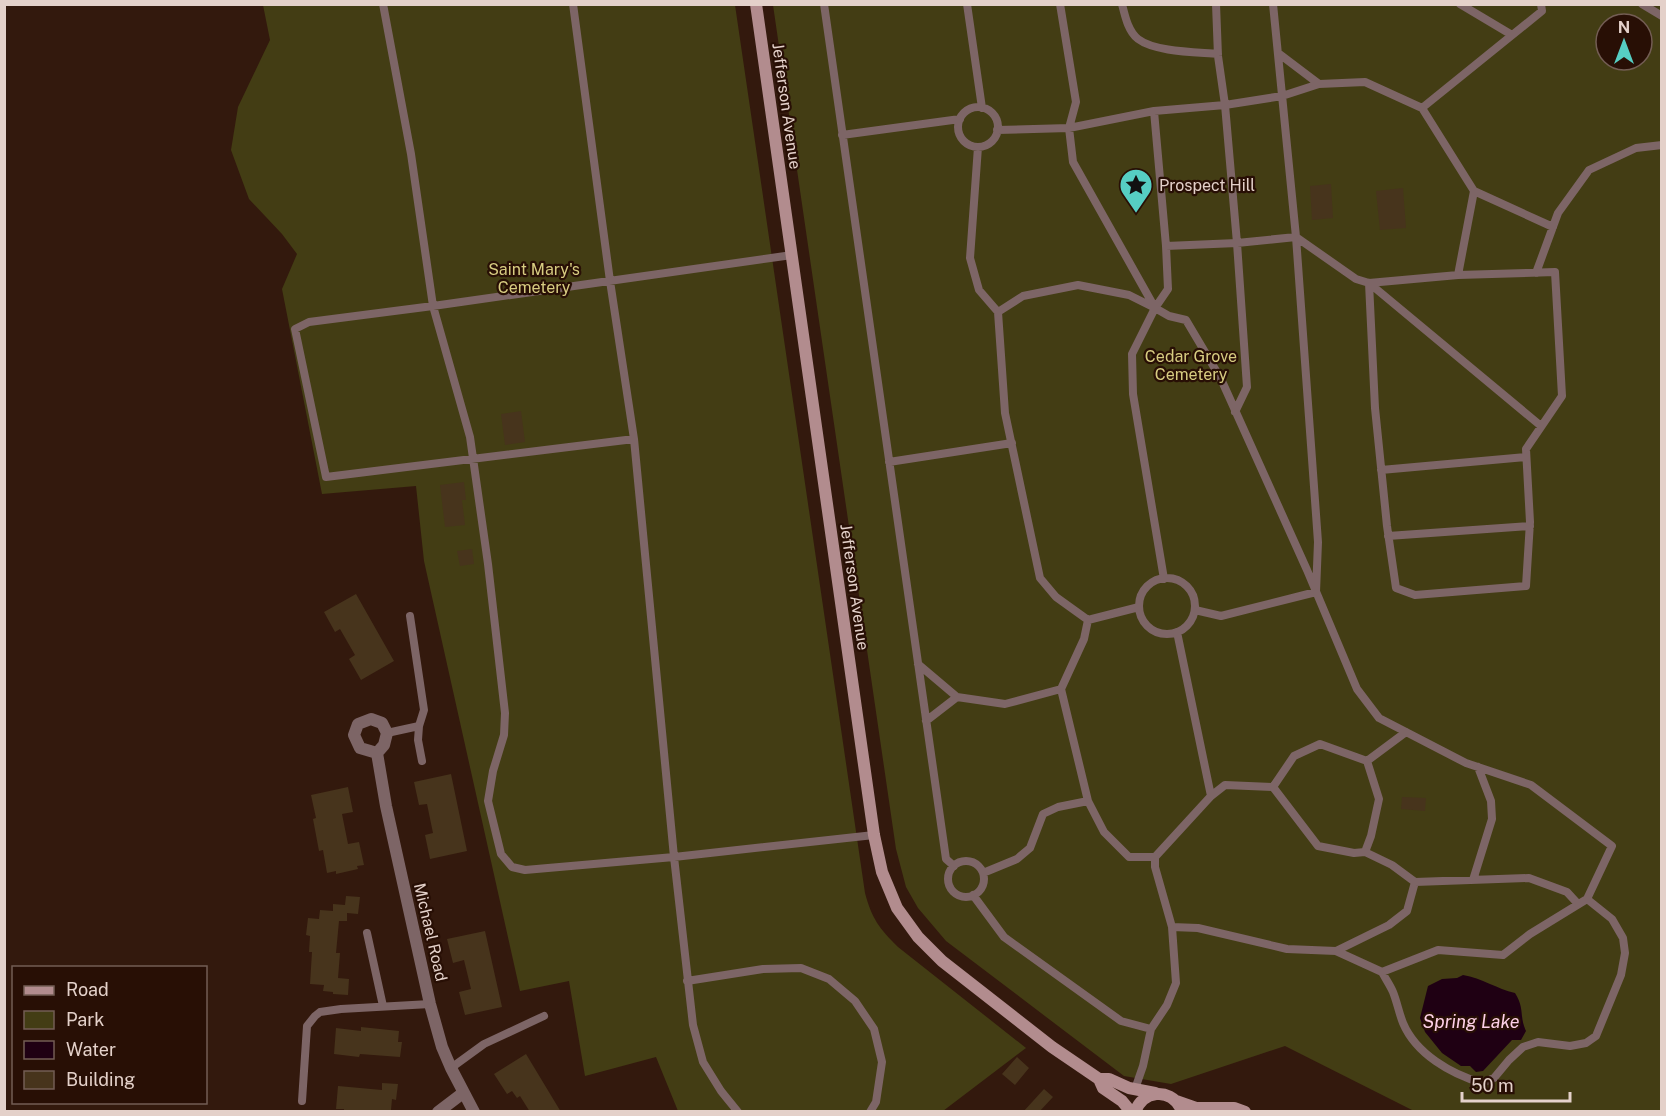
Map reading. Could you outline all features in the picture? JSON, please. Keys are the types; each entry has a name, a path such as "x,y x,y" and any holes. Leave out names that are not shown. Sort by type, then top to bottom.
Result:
{"main road":[{"name":"Jefferson Avenue","path":"756,4 874,835 882,872 897,908 918,938 942,961 1052,1047 1099,1079 1103,1088 1122,1101 1131,1112"},
{"name":"Jefferson Avenue","path":"1099,1079 1109,1079 1135,1089 1165,1094 1179,1106"},
{"path":"1136,1112 1142,1100 1156,1094"},
{"path":"1179,1106 1234,1108 1245,1112"}],"street":[{"path":"371,719 382,723 387,734 384,745 377,753 360,748 354,735 358,724 371,719"},
{"name":"Michael Road","path":"377,753 386,806 430,1004 442,1047 474,1112"},
{"path":"438,1112 463,1093"}],"lane":[{"path":"383,4 411,154 433,306 470,437 488,564 505,713 504,735 493,771 488,801 501,854 512,867 525,870 674,857 874,835"},
{"path":"573,4 610,281 634,439 674,857 693,1025 703,1062 721,1091 738,1112"},
{"path":"824,4 946,860 954,866"},
{"path":"967,4 982,108"},
{"path":"1060,4 1076,102 1069,128 1073,162 1155,308"},
{"path":"1122,4 1127,22 1136,38 1153,47 1218,54"},
{"path":"1216,4 1218,54 1238,243 1247,387 1235,412"},
{"path":"1273,4 1296,237 1318,542 1316,592"},
{"path":"1460,4 1512,35"},
{"path":"1422,108 1542,11 1541,4"},
{"path":"1641,4 1662,16"},
{"path":"1278,53 1319,84"},
{"path":"998,130 1069,128 1154,111 1225,105 1282,96 1319,84 1365,82 1422,108 1474,191 1553,227"},
{"path":"982,108 996,119 998,130 993,140 984,146 972,146 961,138 960,119 969,110 982,108"},
{"path":"1154,111 1168,289 1155,308 1132,354 1133,394 1164,579"},
{"path":"842,135 960,119"},
{"path":"1536,273 1558,213 1589,170 1636,148 1662,145"},
{"path":"978,147 970,258 979,290 998,312 1005,413 1040,578 1056,597 1088,620"},
{"path":"1458,275 1474,191"},
{"path":"1166,246 1238,243 1296,237 1356,279 1369,283 1458,275 1555,272 1562,396 1526,449 1530,526 1526,586 1415,595 1396,588 1388,536 1375,408 1369,283"},
{"path":"634,439 326,477 295,329 309,322 792,255"},
{"path":"1369,283 1541,426"},
{"path":"998,312 1023,296 1078,285 1129,295 1170,316 1186,320 1221,379 1358,689 1378,718 1466,763 1531,786 1612,846 1587,899 1530,934 1503,955 1438,950 1382,972"},
{"path":"889,462 1012,443"},
{"path":"1381,470 1526,457"},
{"path":"1388,536 1530,526"},
{"path":"1164,579 1178,580 1186,585 1195,601 1195,610 1187,626 1177,632 1162,634 1146,624 1139,607 1145,589 1152,583 1164,579"},
{"path":"1195,610 1221,616 1316,592"},
{"path":"1088,620 1139,607"},
{"path":"410,616 424,710 418,740 422,761"},
{"path":"1088,620 1084,639 1061,689 1088,801 1104,832 1129,857 1155,857"},
{"path":"1177,632 1211,796"},
{"path":"918,664 957,697 1005,704 1061,689"},
{"path":"926,721 957,697"},
{"path":"387,734 419,726"},
{"path":"1367,761 1406,732"},
{"path":"1273,787 1294,756 1320,744 1367,761"},
{"path":"1365,852 1379,799 1367,761"},
{"path":"1473,880 1492,819 1491,801 1478,767"},
{"path":"1135,1089 1143,1066 1151,1029 1167,1005 1176,983 1172,927 1155,867 1155,857 1225,784 1273,787 1318,846 1354,854 1365,852 1392,865 1415,882 1529,878 1567,892 1578,904"},
{"path":"983,873 1017,859 1030,848 1043,814 1058,807 1088,801"},
{"path":"965,861 976,864 983,873 983,885 980,890 973,895 959,895 951,887 949,876 954,866 965,861"},
{"path":"1336,951 1389,925 1407,911 1415,882"},
{"path":"973,895 1004,937 1121,1021 1151,1029"},
{"path":"1172,927 1198,928 1287,949 1336,951 1382,972 1393,993 1403,1024 1413,1041 1425,1053 1446,1067 1465,1078 1482,1083 1494,1077 1523,1047 1539,1042 1570,1046 1586,1043 1596,1036 1621,975 1625,953 1623,938 1612,919 1587,899"},
{"path":"367,933 383,1006"},
{"path":"687,981 763,969 801,968 829,978 855,1001 874,1029 882,1062 876,1102 870,1112"},
{"path":"302,1101 307,1026 320,1012 430,1004"},
{"path":"451,1068 484,1044 544,1016"}],"green space":[{"name":"Saint Mary's Cemetery","path":"263,5 735,5 865,893 877,923 898,947 1026,1048 943,1111 678,1111 656,1057 585,1076 569,981 520,991 424,561 416,486 322,494 282,289 297,254 282,234 249,199 231,150 238,107 270,40"},
{"name":"Cedar Grove Cemetery","path":"773,5 1661,5 1661,1111 1414,1111 1285,1046 1171,1084 1124,1076 946,941 918,908 906,887 896,849"}],"water":[{"name":"Spring Lake","path":"1463,975 1515,993 1526,1031 1521,1040 1512,1040 1483,1071 1476,1072 1470,1066 1461,1066 1442,1053 1425,1032 1420,1018 1428,986 1442,979 1457,978"}],"building":[{"path":"1331,184 1333,218 1312,220 1310,186"},
{"path":"1403,188 1406,228 1380,230 1376,191"},
{"path":"521,411 525,442 505,445 501,414"},
{"path":"464,482 466,500 462,500 465,525 445,527 440,485"},
{"path":"472,549 474,564 460,566 457,551"},
{"path":"356,594 394,661 361,680 349,659 355,655 340,629 335,632 324,612"},
{"path":"451,774 467,851 430,859 425,835 433,833 427,804 419,805 414,782"},
{"path":"348,787 353,812 342,814 348,844 359,842 364,865 357,866 358,869 336,874 336,871 327,873 323,850 319,851 311,795"},
{"path":"1402,797 1426,798 1425,811 1401,809"},
{"path":"346,896 360,897 358,914 347,913 347,921 339,921 336,953 340,953 338,978 349,979 348,995 333,994 333,992 323,991 324,985 310,984 312,952 309,952 310,936 306,935 308,918 319,919 320,910 333,911 333,904 345,905"},
{"path":"485,931 502,1007 465,1015 459,992 471,989 464,960 453,963 447,939"},
{"path":"361,1027 399,1031 398,1042 402,1042 400,1057 360,1054 359,1057 334,1054 336,1028 361,1031"},
{"path":"526,1054 561,1112 530,1112 520,1096 517,1098 512,1091 507,1094 494,1074"},
{"path":"1017,1057 1029,1068 1015,1085 1002,1074"},
{"path":"382,1083 398,1084 396,1100 392,1099 391,1110 344,1112 344,1109 336,1109 338,1086 382,1090"},
{"path":"1044,1089 1053,1097 1039,1112 1023,1112"}],"place":[{"name":"Prospect Hill","path":"1136,214"}]}
